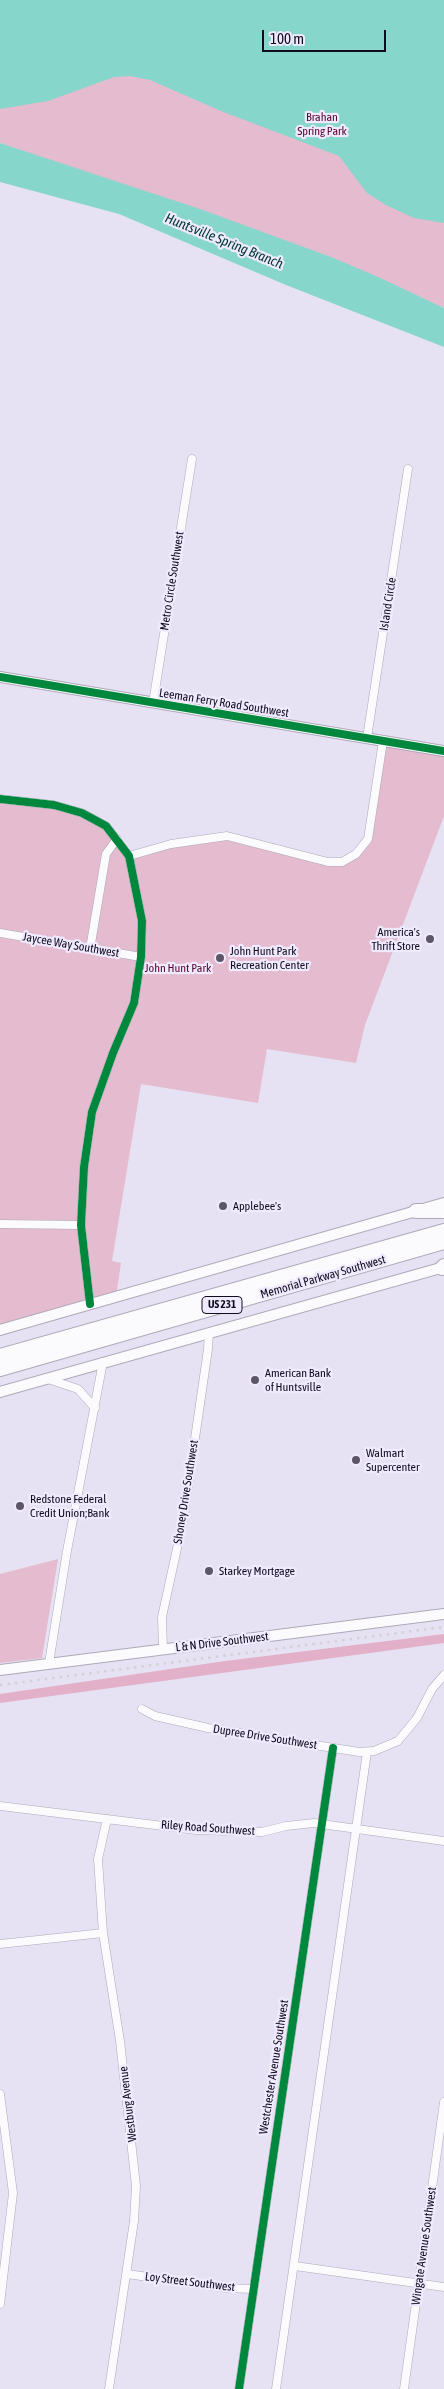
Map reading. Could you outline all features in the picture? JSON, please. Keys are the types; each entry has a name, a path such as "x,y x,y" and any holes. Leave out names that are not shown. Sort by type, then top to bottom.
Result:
{"highway":[{"path":"416,1211 444,1211"},
{"name":"Memorial Parkway Southwest","path":"0,1356 444,1231"},
{"name":"Memorial Parkway Southwest","path":"0,1369 444,1242"}],"main road":[{"name":"Leeman Ferry Road Southwest","path":"0,677 444,751"},
{"path":"0,1330 444,1203"},
{"path":"0,1392 443,1267"},
{"name":"L & N Drive Southwest","path":"0,1670 444,1614"}],"street":[{"name":"Metro Circle Southwest","path":"153,703 192,459"},
{"name":"Island Circle","path":"368,738 408,468"},
{"path":"129,856 171,844 228,836 328,862 342,862 356,854 368,839 383,741"},
{"path":"0,799 54,805 82,813 106,826 129,856 142,921 141,957 134,1002 92,1112 84,1167 80,1224 90,1304"},
{"path":"90,949 106,854 116,839"},
{"name":"Jaycee Way Southwest","path":"0,933 141,957"},
{"path":"0,1224 80,1224"},
{"name":"Shoney Drive Southwest","path":"162,1650 162,1617 183,1520 208,1349 208,1333"},
{"path":"49,1663 67,1551 102,1362"},
{"path":"48,1379 78,1389 95,1408"},
{"name":"Dupree Drive Southwest","path":"142,1709 155,1716 208,1728 367,1752 398,1741 417,1718 432,1689 444,1675"},
{"name":"Westchester Avenue Southwest","path":"239,2389 333,1748"},
{"path":"276,2389 367,1752"},
{"name":"Riley Road Southwest","path":"0,1806 196,1830 262,1832 286,1826 321,1824 444,1841"},
{"name":"Westburg Avenue","path":"107,1819 98,1859 103,1933 120,2041 136,2186 134,2221 127,2274 109,2389"},
{"path":"0,1944 103,1933"},
{"path":"0,2094 13,2193 0,2304"},
{"name":"Wingate Avenue Southwest","path":"404,2389 444,2102"},
{"path":"295,2266 444,2287"},
{"name":"Loy Street Southwest","path":"127,2274 226,2288 253,2289"}],"green space":[{"name":"Brahan Spring Park","path":"0,0 444,0 444,308 328,256 0,143"},
{"name":"John Hunt Park","path":"383,741 444,751 444,816 365,1025 356,1063 267,1049 258,1103 141,1084 112,1261 121,1263 116,1297 0,1330 0,799 54,805 106,826 129,856 227,836 341,862 368,839"},
{"path":"58,1559 42,1658 0,1663 0,1574"}],"shaded area":[{"path":"444,1634 444,1643 0,1703 0,1694 225,1661"}],"water":[{"path":"0,0 444,0 444,223 414,218 386,205 367,193 339,156 221,111 150,80 130,76 114,77 48,101 0,109"},
{"name":"Huntsville Spring Branch","path":"0,143 200,209 331,257 376,276 444,308 444,347 286,285 119,214 0,182"}],"railway":[{"path":"0,1685 444,1627"}],"cycle path":[{"path":"0,677 444,751"},
{"path":"0,799 54,805 82,813 106,826 129,856 142,921 141,957 134,1003 113,1053 92,1112 84,1167 81,1225 90,1304"},
{"path":"239,2389 333,1748"}],"place":[{"name":"America's Thrift Store","path":"430,939"},
{"name":"John Hunt Park Recreation Center","path":"220,958"},
{"name":"Applebee's","path":"223,1206"},
{"name":"American Bank of Huntsville","path":"255,1380"},
{"name":"Walmart Supercenter","path":"356,1460"},
{"name":"Redstone Federal Credit Union;Bank","path":"20,1506"},
{"name":"Starkey Mortgage","path":"209,1571"}]}
